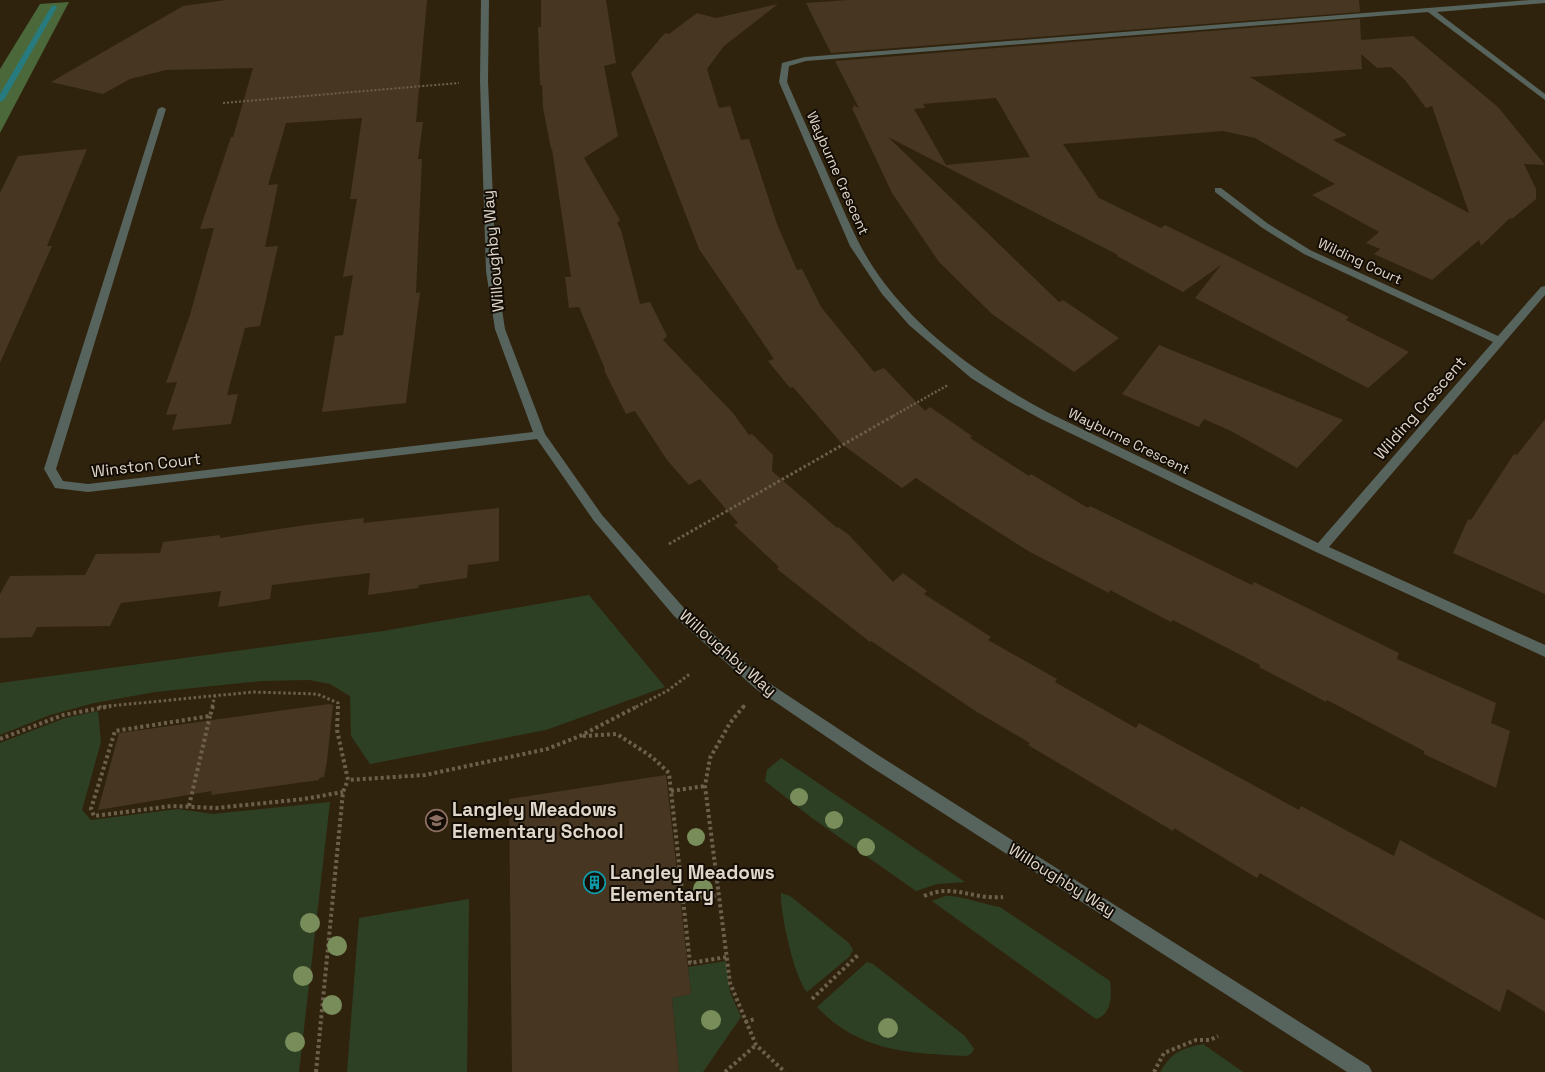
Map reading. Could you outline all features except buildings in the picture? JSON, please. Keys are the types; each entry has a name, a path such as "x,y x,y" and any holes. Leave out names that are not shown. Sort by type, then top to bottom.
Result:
{"street":[{"name":"Willoughby Way","path":"485,0 484,81 491,271 500,328 540,435 598,518 679,612 761,685 873,760 1363,1072"},
{"name":"Wayburne Crescent","path":"1545,1 805,59 785,65 782,82 855,246 869,269 913,323 970,372 1045,416 1320,549 1545,652"},
{"path":"1430,10 1545,98"},
{"name":"Winston Court","path":"162,109 50,469 60,485 88,488 540,435"},
{"name":"Wilding Court","path":"1218,190 1264,225 1307,252 1499,341"},
{"name":"Wilding Crescent","path":"1320,549 1545,289"}],"path":[{"path":"223,103 484,81"},
{"path":"669,544 970,372"},
{"path":"348,780 425,775 547,750 580,736 667,691 690,674"},
{"path":"761,685 730,722 710,758 705,786 730,983 756,1045 785,1072"},
{"path":"0,739 63,715 99,707 253,692 316,694 338,703 337,730 348,780 343,792 316,1072"},
{"path":"189,806 215,696"},
{"path":"210,716 115,731 91,809 94,816 172,806 216,808 304,799 343,792"},
{"path":"580,736 618,734 652,757 669,773 690,963 727,957"},
{"path":"671,792 705,786"},
{"path":"924,896 936,890 953,889 988,898 1003,896"},
{"path":"683,901 718,895"},
{"path":"812,999 858,955"},
{"path":"745,1022 754,1019"},
{"path":"1154,1072 1164,1053 1196,1040 1210,1040 1218,1036"},
{"path":"725,1072 756,1045"}],"green space":[{"path":"69,2 0,133 0,69 40,4"},
{"path":"589,595 665,687 546,730 370,764 351,736 350,696 330,684 309,680 261,681 155,692 94,703 50,715 0,735 0,683 383,631"},
{"path":"98,711 101,742 82,810 91,820 178,809 213,814 330,802 299,1072 0,1072 0,743 65,718"},
{"path":"781,758 965,882 937,884 916,891 812,818 765,781 767,770"},
{"path":"781,893 790,896 849,943 853,950 849,957 807,992 797,973 789,944"},
{"path":"945,896 959,897 1000,907 1110,981 1111,998 1105,1013 1096,1019 932,901"},
{"path":"469,899 467,1072 347,1072 359,918"},
{"path":"726,961 730,992 741,1017 703,1072 679,1072 672,998 691,994 688,967"},
{"path":"867,962 873,964 965,1036 974,1049 971,1054 966,1056 924,1053 886,1047 850,1033 833,1022 817,1007"},
{"path":"1203,1044 1243,1072 1160,1072 1177,1052"}],"waterway":[{"path":"0,100 54,7"}],"place":[{"name":"Langley Meadows Elementary School","path":"436,820"},
{"name":"Langley Meadows Elementary","path":"594,883"}]}
